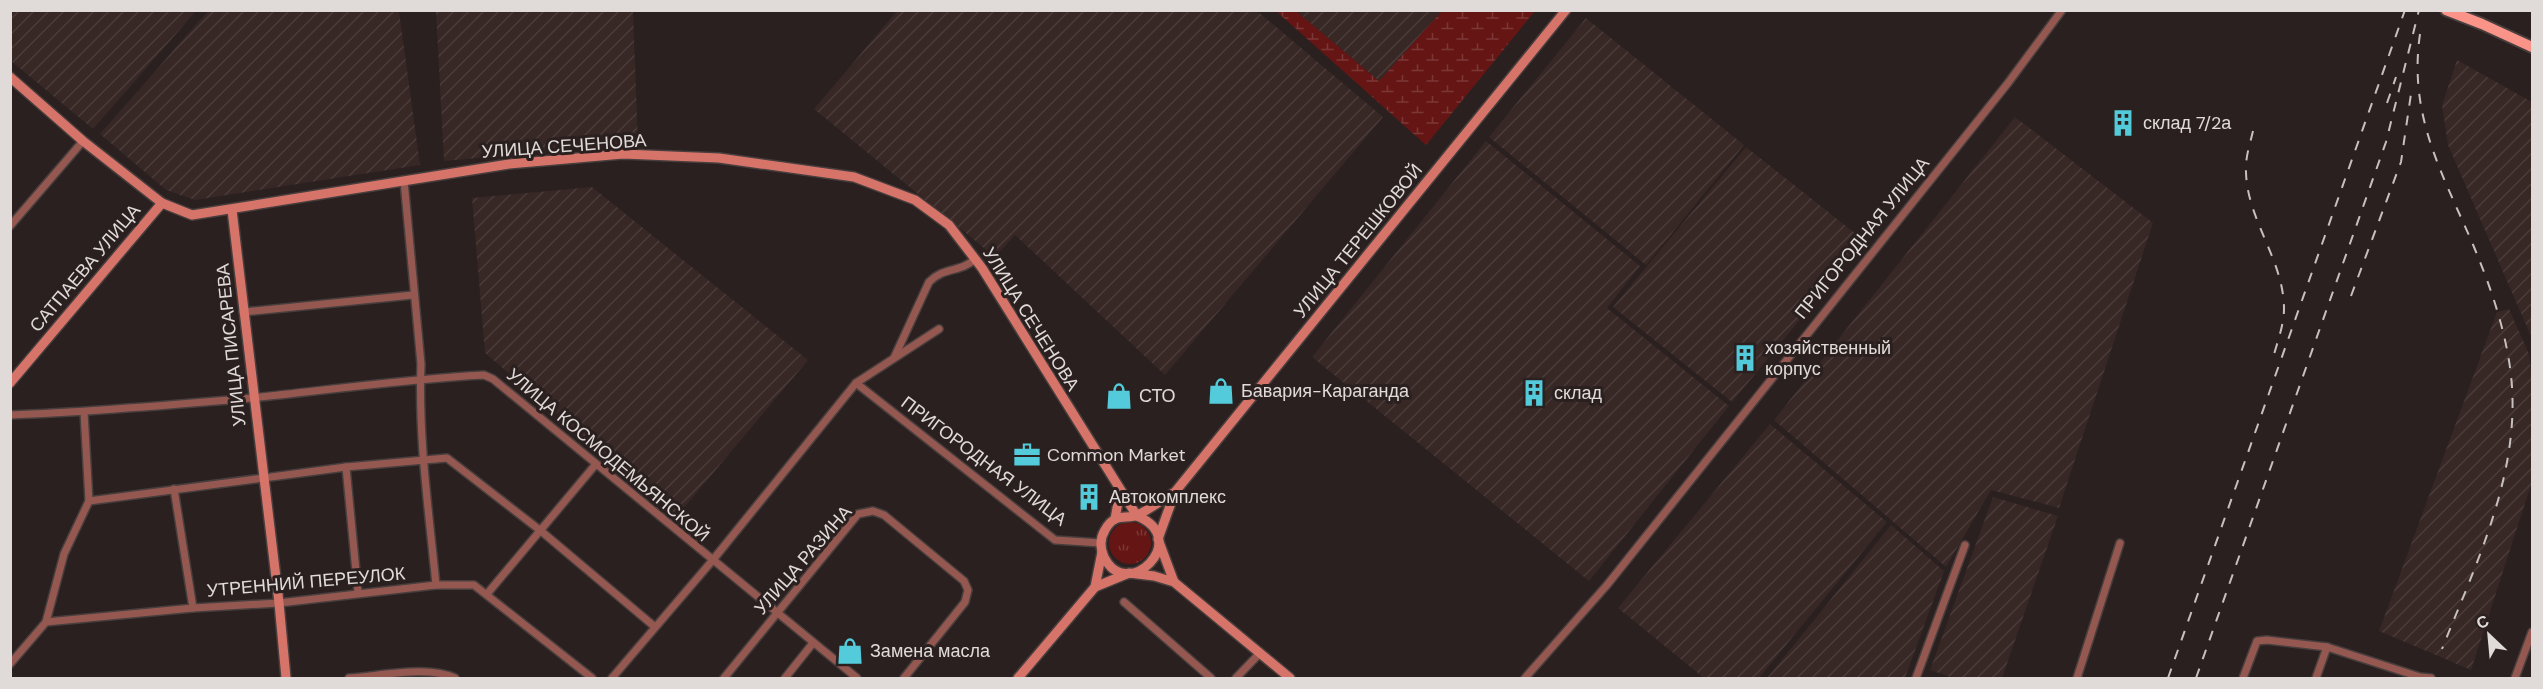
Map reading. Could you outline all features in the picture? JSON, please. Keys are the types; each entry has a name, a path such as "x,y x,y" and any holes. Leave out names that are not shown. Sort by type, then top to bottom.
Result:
{"main road":[{"path":"2451,12 2532,47"}],"street":[{"name":"УЛИЦА ТЕРЕШКОВОЙ","path":"1095,587 1102,533 1115,519 1122,516 1137,516 1175,492 1566,10"},
{"name":"ПРИГОРОДНАЯ УЛИЦА","path":"1525,678 1607,585 1980,118 2052,27 2062,10"},
{"name":"УЛИЦА СЕЧЕНОВА","path":"10,77 83,141 162,203 192,216 509,164 623,154 719,158 854,177 915,200 949,225 975,259 1120,491"},
{"path":"10,226 83,141"},
{"path":"404,181 420,378 423,459 436,585"},
{"name":"САТПАЕВА УЛИЦА","path":"10,383 162,203"},
{"name":"УЛИЦА ПИСАРЕВА","path":"232,210 286,678"},
{"path":"892,360 929,282 939,273 969,265 975,259"},
{"path":"243,312 413,295"},
{"path":"612,678 712,561 856,383 939,329"},
{"name":"УЛИЦА КОСМОДЕМЬЯНСКОЙ","path":"10,415 84,412 253,398 420,378 484,375 493,379 776,614 857,678"},
{"name":"ПРИГОРОДНАЯ УЛИЦА","path":"856,383 1055,540 1101,547"},
{"path":"10,664 46,622 64,554 89,501 84,412"},
{"path":"89,501 262,477 447,458 541,531 655,627"},
{"path":"487,594 596,464"},
{"path":"346,467 358,592"},
{"path":"174,489 193,608"},
{"path":"1120,491 1137,516 1151,524 1174,582"},
{"path":"1115,519 1120,491"},
{"name":"УЛИЦА ТЕРЕШКОВОЙ","path":"1018,678 1095,587 1138,572 1152,562 1175,492"},
{"name":"УЛИЦА РАЗИНА","path":"724,678 858,514 865,511 879,512 964,581 968,590 964,602 904,678"},
{"path":"2077,678 2120,543"},
{"path":"1916,678 1965,545"},
{"path":"1101,547 1112,567 1174,582 1290,678"},
{"name":"УТРЕННИЙ ПЕРЕУЛОК","path":"46,622 193,608 279,603 358,592 436,585 474,585 592,678"},
{"path":"1124,602 1211,678"},
{"path":"2515,678 2532,632"},
{"path":"2243,678 2257,641 2267,640 2326,647 2420,677 2431,678"},
{"path":"785,678 813,643"},
{"path":"2316,678 2326,647"},
{"path":"1236,678 1260,653"},
{"path":"349,678 429,672 445,673 455,678"}],"shaded area":[{"path":"1256,10 1383,117 1165,375 1015,235 995,257 814,109 897,11"},
{"path":"10,11 196,11 93,129 11,61"},
{"path":"208,11 399,11 420,165 195,200 166,190 100,134"},
{"path":"436,11 633,11 638,144 444,161"},
{"path":"1296,11 1442,11 1379,81"},
{"path":"1586,18 1744,145 1646,265 1489,137"},
{"path":"2457,60 2532,102 2532,335 2448,145 2442,105"},
{"path":"2015,117 2153,223 2059,508 1991,490 1946,567 1774,420"},
{"path":"1486,141 1640,266 1607,308 1729,406 1589,581 1312,357"},
{"path":"1746,147 1865,241 1732,402 1613,307"},
{"path":"592,187 808,360 677,516 485,353 472,198"},
{"path":"2509,309 2529,354 2532,379 2532,482 2471,670 2379,631 2497,312"},
{"path":"1770,424 1887,522 1759,678 1704,678 1618,608"},
{"path":"1993,497 2058,516 2002,678 1953,678 1930,670"},
{"path":"1891,525 1944,571 1905,678 1767,678"}],"green space":[{"path":"1276,11 1296,11 1379,81 1442,11 1535,11 1426,145"},
{"path":"1130,522 1138,523 1145,528 1150,535 1150,551 1145,558 1138,563 1130,564 1122,563 1115,558 1110,551 1109,543 1110,535 1115,528 1122,523"}],"railway":[{"path":"2168,678 2405,10"},
{"path":"2196,678 2386,142 2419,10"},
{"path":"2420,34 2419,92 2424,119 2440,169 2474,247 2493,298 2507,351 2512,387 2512,421 2501,488 2480,554 2442,649"},
{"path":"2387,103 2396,77"},
{"path":"2351,296 2401,162 2412,87"},
{"path":"2253,131 2246,162 2248,190 2258,224 2278,274 2284,309 2282,328 2273,358"}],"place":[{"name":"склад 7/2а","path":"2123,123"},
{"name":"хозяйственный корпус","path":"1745,358"},
{"name":"Бавария-Караганда","path":"1221,391"},
{"name":"склад","path":"1534,393"},
{"name":"СТО","path":"1119,396"},
{"name":"Common Market","path":"1027,455"},
{"name":"Автокомплекс","path":"1089,497"},
{"name":"Замена масла","path":"850,651"}]}
